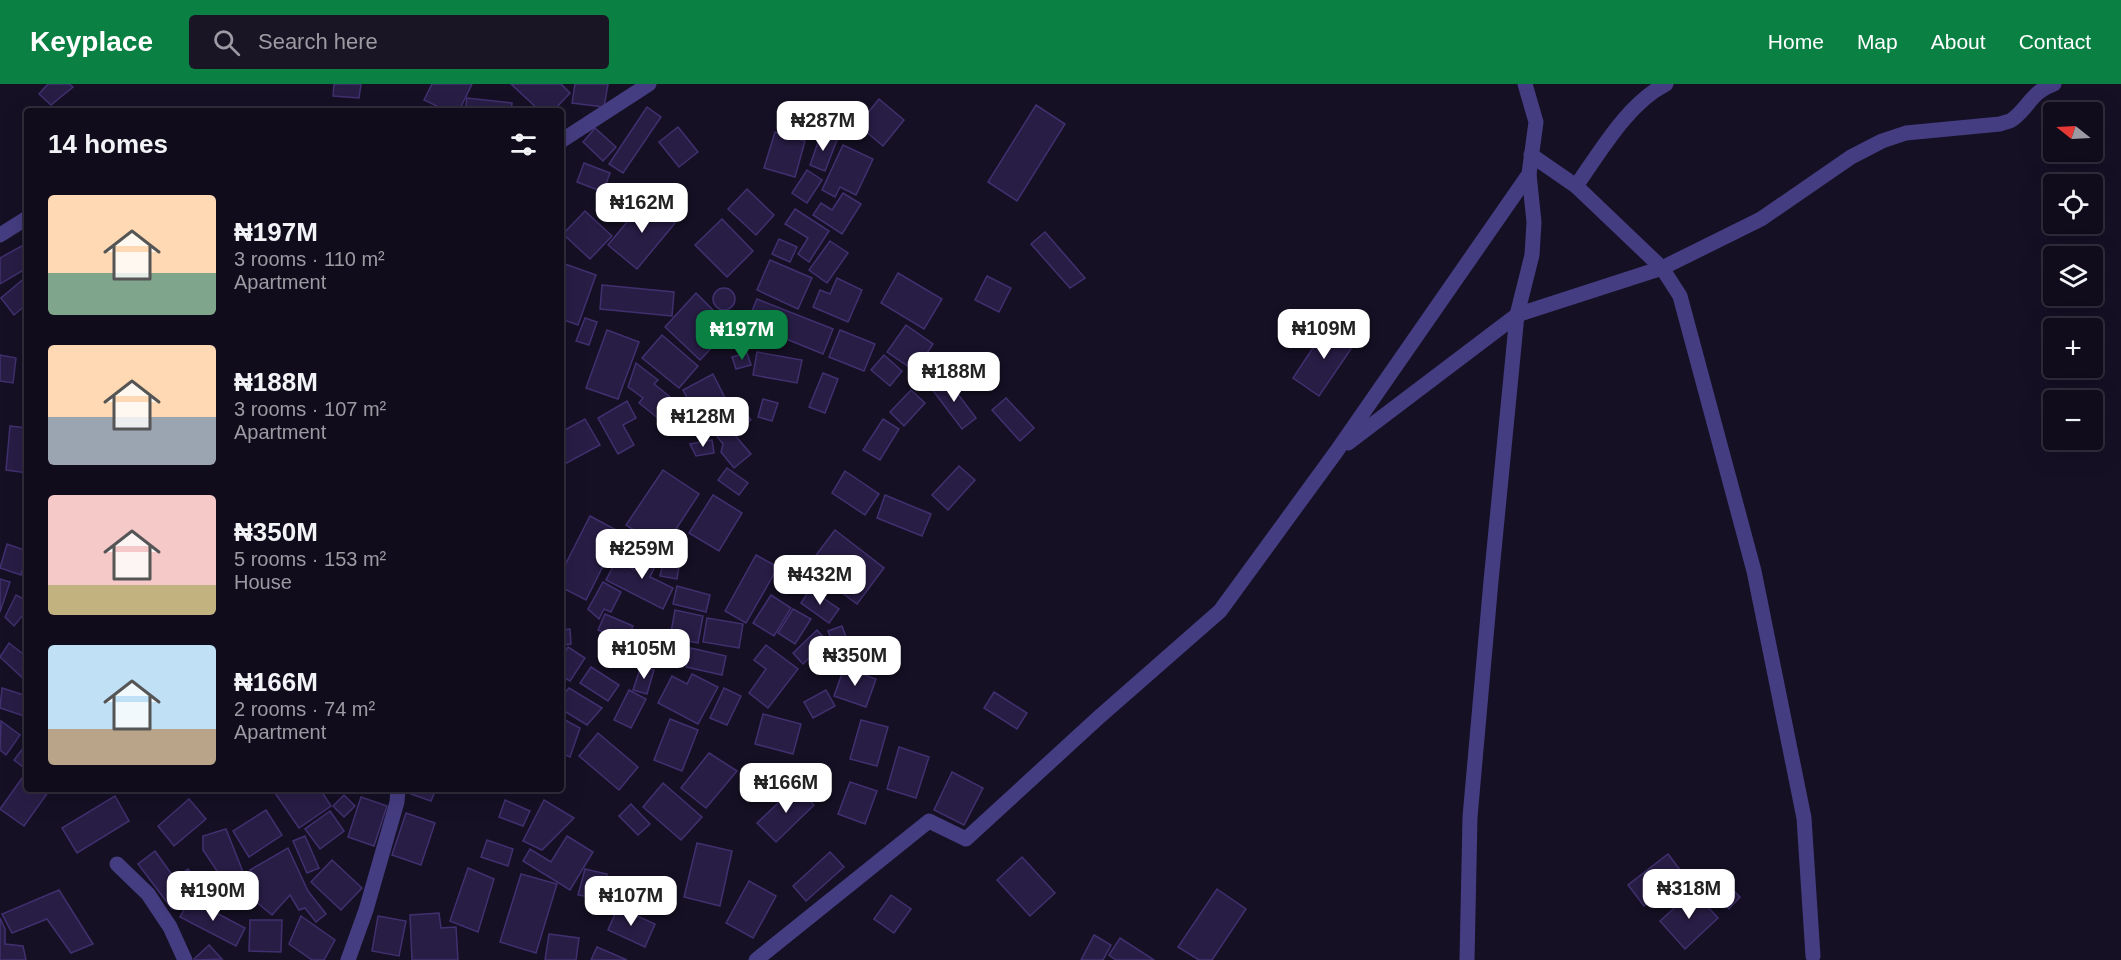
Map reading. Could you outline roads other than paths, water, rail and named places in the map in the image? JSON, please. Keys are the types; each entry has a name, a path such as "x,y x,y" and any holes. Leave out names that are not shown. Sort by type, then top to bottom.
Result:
{"street":[{"path":"564,139 649,84"},
{"path":"1467,960 1471,805 1491,582 1517,315 1532,255 1534,222 1529,174 1536,122 1525,84"},
{"path":"1576,186 1621,122 1658,88 1666,84"},
{"path":"1336,452 1517,315 1662,268 1761,219 1851,157 1882,141 1906,134 2000,124 2013,120 2031,98 2044,87 2054,84"},
{"path":"1531,155 1576,186 1662,268 1680,296 1754,571 1804,818 1813,956"},
{"path":"756,960 929,821 966,839 1098,717 1220,611 1336,452 1529,174"},
{"path":"0,235 24,220"},
{"path":"348,960 366,910 397,802 398,792"},
{"path":"117,864 148,894 170,927 184,960"}]}
